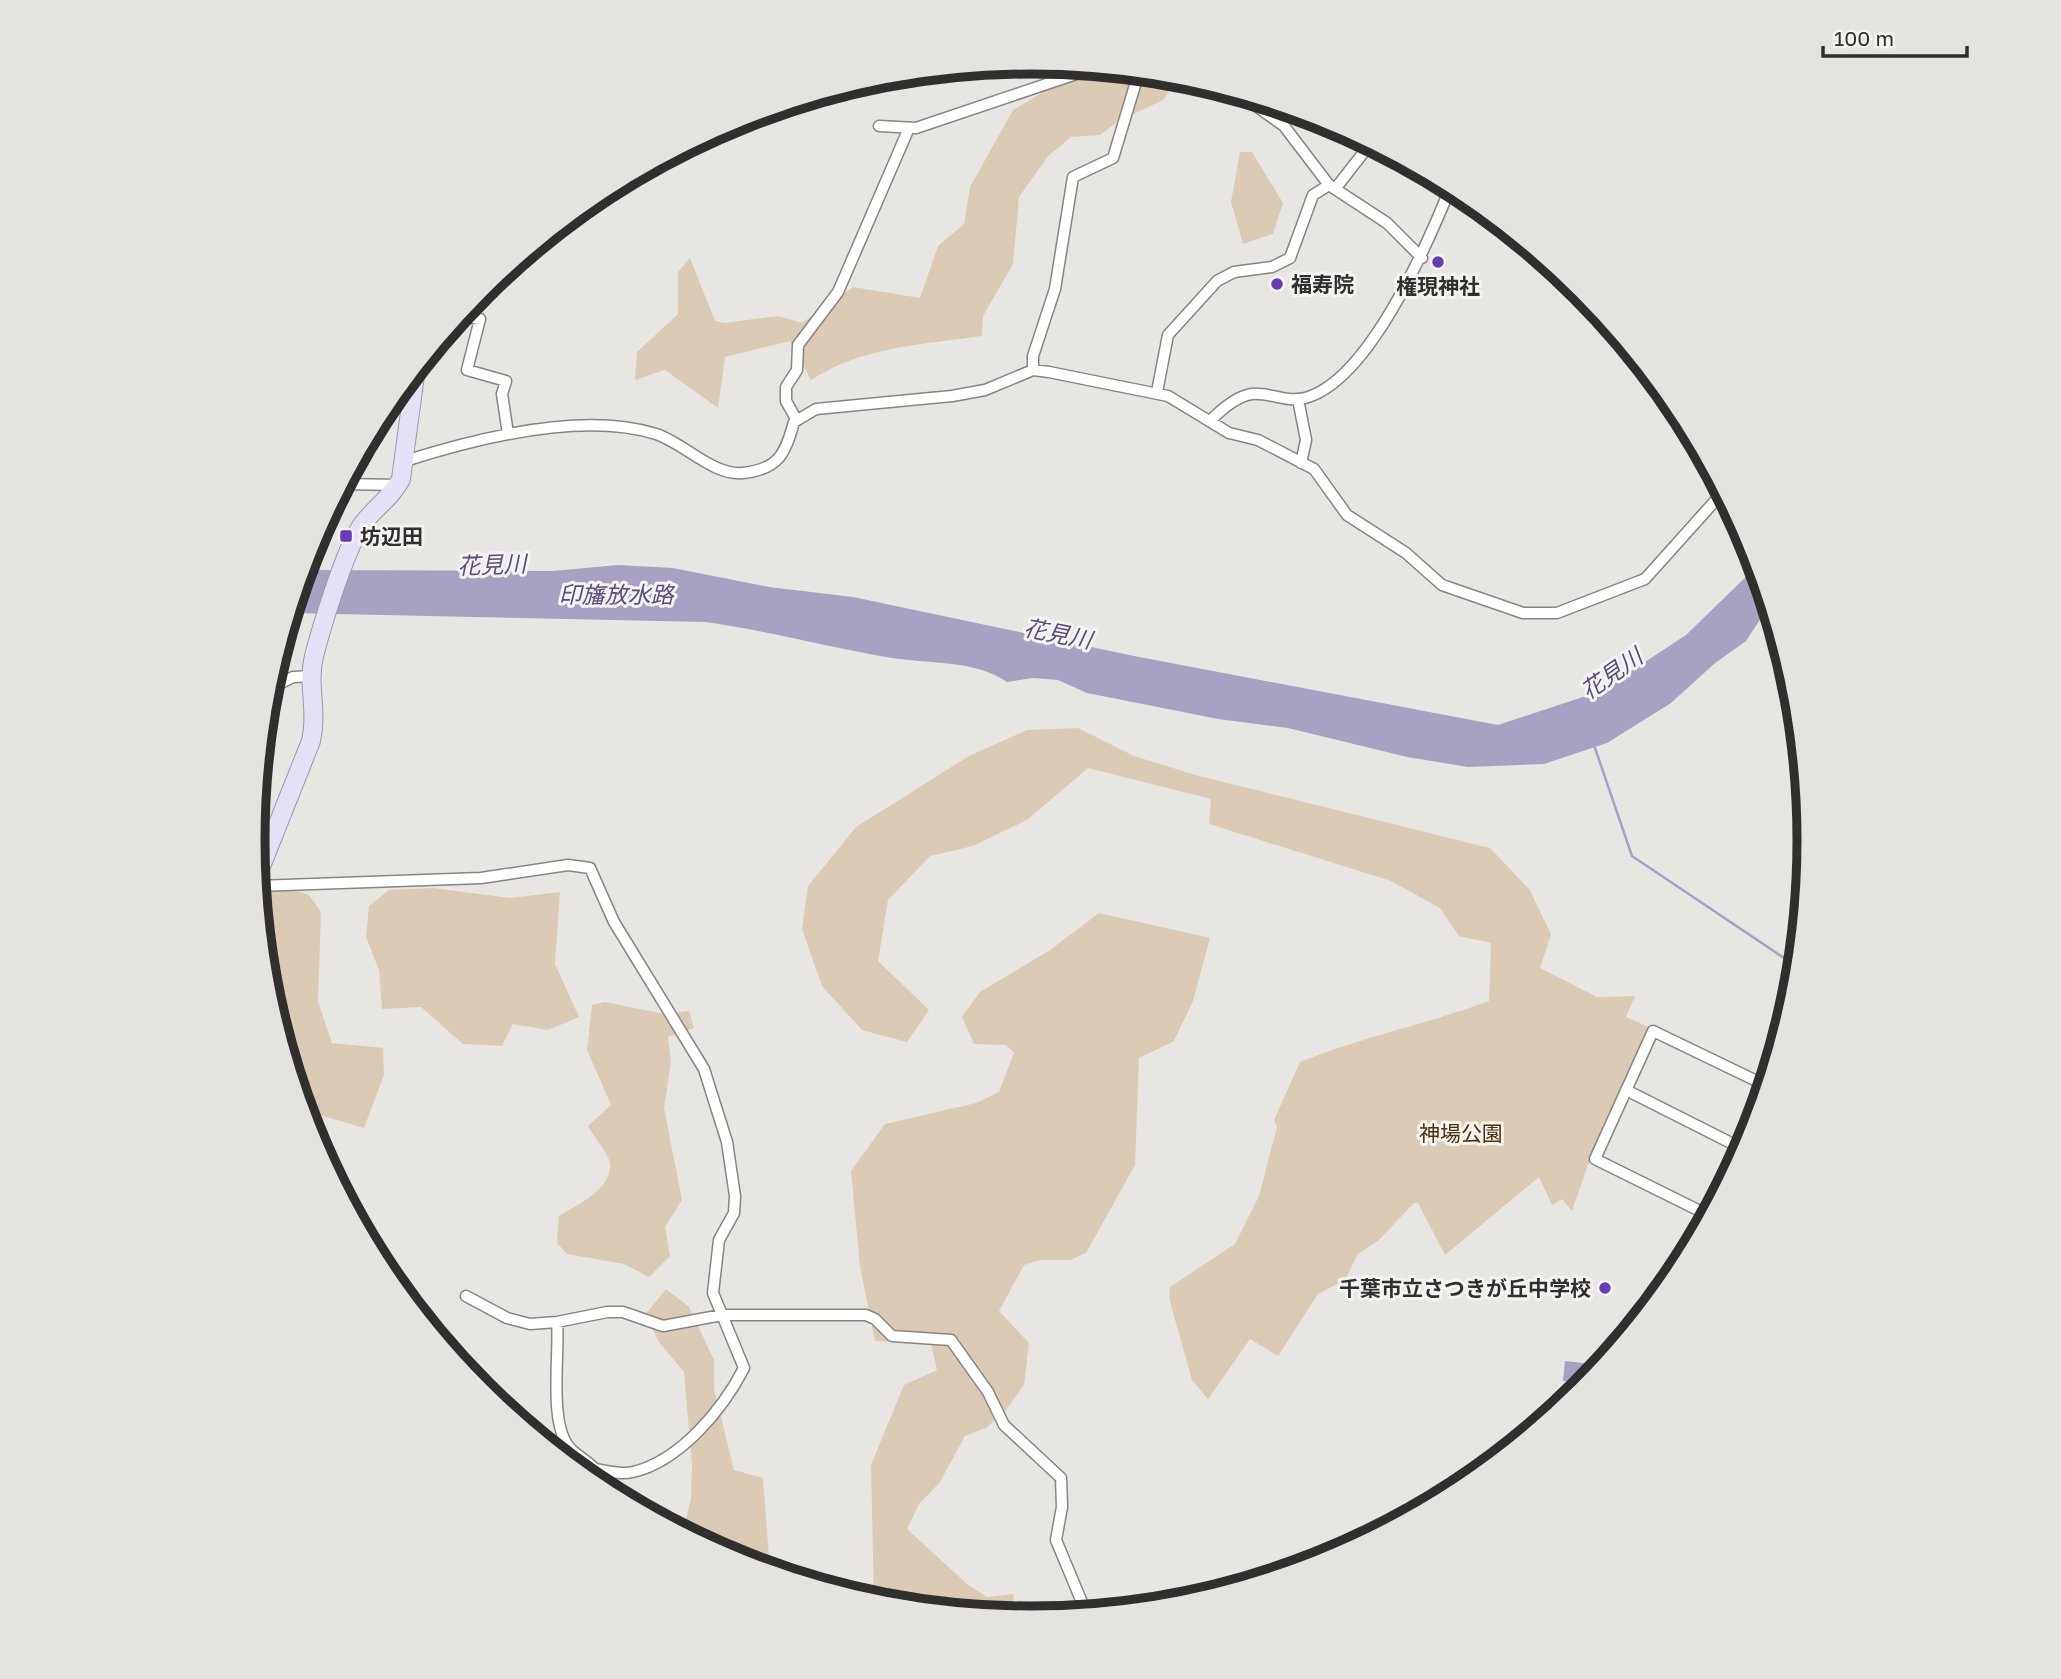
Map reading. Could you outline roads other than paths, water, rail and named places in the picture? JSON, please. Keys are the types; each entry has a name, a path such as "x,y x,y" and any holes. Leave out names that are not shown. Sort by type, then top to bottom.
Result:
{"main road":[{"path":"265,856 311,741 315,713 312,676 324,625 347,559 359,530 398,485 405,461 414,386"}],"street":[{"path":"879,126 909,128 963,113 1074,75"},
{"path":"1033,370 1034,356 1045,327 1060,264 1073,177 1113,158 1136,81"},
{"path":"1261,109 1284,126 1332,187 1387,223 1422,258"},
{"path":"796,419 786,401 786,387 797,370 798,345 838,292 909,128"},
{"path":"1157,392 1164,348 1173,329 1226,275 1272,267 1290,258 1313,195 1332,187 1365,150"},
{"path":"1211,420 1221,410 1252,394 1298,399 1314,395 1352,367 1422,258 1447,197"},
{"path":"470,318 480,319 467,370 506,381 502,394 508,434"},
{"path":"405,461 508,434 581,426 631,429 657,434 721,468 739,474 763,470 777,462 796,419 816,409 985,390 1033,370 1157,392 1211,420 1229,433 1258,440 1322,477 1347,514 1406,553 1442,585 1457,593 1536,615 1557,612 1646,579 1717,499"},
{"path":"1298,399 1306,440 1301,463"},
{"path":"352,484 398,485"},
{"path":"281,683 293,677 312,676"},
{"path":"266,886 481,878 568,865 590,868 614,922 704,1069 727,1142 734,1213 719,1240 713,1293 744,1368 732,1391 663,1461 632,1472 595,1469"},
{"path":"1700,1211 1595,1158 1653,1031 1757,1081"},
{"path":"1626,1090 1733,1144"},
{"path":"466,1296 507,1318 530,1324 557,1322 607,1312 623,1312 663,1326 722,1315 866,1315 875,1319 892,1336 951,1340 988,1392 1004,1426 1061,1478 1062,1507 1056,1540 1083,1604"},
{"path":"557,1322 555,1390 561,1427 570,1450 585,1458 595,1469"}],"water":[{"name":"印旛放水路","path":"618,565 673,568 769,587 853,597 1134,656 1498,725 1601,691 1686,635 1749,574 1763,616 1746,641 1715,663 1671,703 1607,743 1544,764 1468,767 1407,757 1288,728 1218,719 1087,693 1058,680 1033,678 1007,682 967,666 892,658 706,622 299,613 314,570 553,571"},
{"path":"1565,1361 1588,1364 1571,1382 1563,1381"}],"waterway":[{"path":"1594,745 1632,856 1787,960"}],"place":[{"name":"権現神社","path":"1438,262"},
{"name":"福寿院","path":"1277,284"},
{"name":"坊辺田","path":"346,536"},
{"name":"千葉市立さつきが丘中学校","path":"1605,1288"}],"water label":[{"name":"花見川","path":"492,564"},
{"name":"花見川","path":"1058,633"},
{"name":"花見川","path":"1611,673"}],"park label":[{"name":"神場公園","path":"1461,1133"}]}
